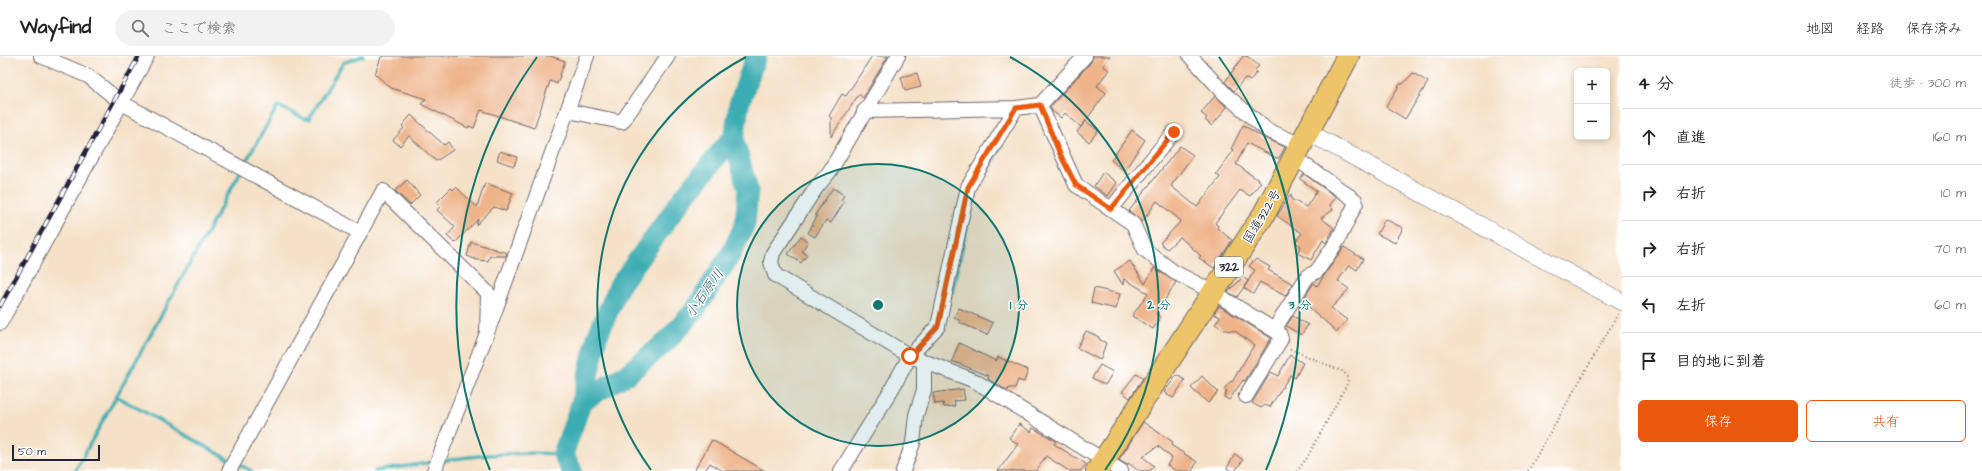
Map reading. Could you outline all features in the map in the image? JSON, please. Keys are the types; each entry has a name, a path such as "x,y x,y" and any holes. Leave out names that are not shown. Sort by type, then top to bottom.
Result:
{"highway":[{"name":"国道322号","path":"1107,467 1213,292 1264,214 1348,56"}],"street":[{"path":"41,56 88,76 122,103 359,232"},
{"path":"0,323 147,56"},
{"path":"434,471 487,333 587,56"},
{"path":"568,111 622,122 668,56"},
{"path":"898,56 864,111 830,171 816,188 773,253 771,262 775,275 917,359 975,381 1107,467"},
{"path":"864,111 1041,108 1085,56"},
{"path":"1190,56 1226,95 1267,130 1301,145 1621,307"},
{"path":"840,471 890,392 917,359 938,326 968,187 1016,108"},
{"path":"1041,108 1076,185 1133,224 1145,250 1174,272 1213,292 1279,333 1281,339 1246,396"},
{"path":"1111,209 1174,132"},
{"path":"1274,330 1306,277 1317,271 1338,240 1356,204 1355,200 1301,145"},
{"path":"229,471 359,232 383,191 488,293 487,333"},
{"path":"903,471 913,443 916,415 924,390 917,359"}],"path":[{"path":"1528,471 1621,307"},
{"path":"1278,343 1344,372 1348,379 1347,384 1307,458 1297,471"}],"building":[{"path":"550,56 565,61 557,84 550,81 534,128 481,110 474,128 469,126 468,128 421,104 426,99 391,88 375,74 381,57"},
{"path":"872,56 888,56 863,98 859,94 831,137 831,118 829,116 842,94 846,96"},
{"path":"1093,56 1110,56 1103,66 1109,70 1097,86 1106,93 1081,127 1065,113 1061,118 1052,111 1050,107 1091,62"},
{"path":"1243,56 1247,56 1259,66 1255,70 1257,72 1250,81 1245,78 1234,91 1225,82"},
{"path":"917,73 921,87 905,91 901,77"},
{"path":"1413,73 1428,82 1405,119 1386,107 1400,84 1403,84"},
{"path":"1215,96 1227,107 1212,126 1205,120 1207,118 1201,113"},
{"path":"411,115 444,145 448,142 453,150 436,161 409,136 400,146 393,140 404,128 402,126"},
{"path":"1086,121 1098,131 1089,142 1077,132"},
{"path":"1243,125 1264,138 1285,147 1279,158 1276,158 1247,143 1236,164 1261,182 1250,196 1240,190 1215,223 1218,226 1217,228 1232,240 1214,268 1199,258 1201,256 1180,237 1167,249 1160,243 1181,221 1157,201 1142,222 1129,211 1180,146 1193,155 1171,186 1197,207 1220,177 1216,174 1234,150 1231,149"},
{"path":"1132,130 1145,140 1124,171 1111,160"},
{"path":"500,151 517,157 514,166 497,160"},
{"path":"1103,172 1117,183 1108,196 1094,186"},
{"path":"1304,174 1336,197 1330,205 1333,210 1321,218 1334,228 1326,243 1323,240 1311,260 1297,253 1301,246 1295,242 1302,233 1277,216 1291,194 1291,199 1306,207 1317,191 1300,179"},
{"path":"407,180 420,195 410,205 395,191"},
{"path":"485,183 513,193 506,211 494,207 476,225 478,219 455,243 447,236 455,227 437,210 440,207 436,203 451,188 453,190 456,187 477,207"},
{"path":"833,188 844,195 841,200 844,202 831,223 826,220 815,237 808,233 817,216 815,215"},
{"path":"1385,219 1403,228 1395,243 1377,234"},
{"path":"801,236 808,242 802,251 807,255 801,263 788,254"},
{"path":"471,242 507,253 506,256 490,256 488,261 477,260 467,256"},
{"path":"1344,247 1363,259 1357,270 1349,265 1338,281 1349,289 1331,308 1347,320 1337,332 1302,301 1314,283 1317,286"},
{"path":"1256,259 1270,267 1268,270 1293,284 1285,296 1260,282 1253,294 1244,288 1255,270 1249,266"},
{"path":"1130,261 1145,284 1154,268 1176,282 1156,314 1161,317 1153,329 1132,316 1148,293 1124,279 1123,285 1114,271"},
{"path":"1243,277 1248,281 1237,297 1228,292"},
{"path":"1094,288 1120,294 1116,309 1091,303"},
{"path":"1219,306 1271,338 1245,381 1243,380 1229,400 1224,397 1227,391 1224,389 1231,381 1232,382 1254,345 1235,331 1224,330 1215,324 1220,317 1214,314"},
{"path":"959,308 993,323 987,335 959,322 960,321 954,317"},
{"path":"1293,316 1308,325 1301,335 1286,326"},
{"path":"1086,331 1099,337 1099,339 1106,343 1100,360 1077,348"},
{"path":"959,343 996,361 998,357 1028,370 1024,382 1018,380 1015,388 1009,388 1008,391 988,379 989,376 952,361"},
{"path":"1290,355 1303,363 1295,378 1290,375 1270,407 1265,405 1261,408 1252,403 1271,372 1278,376"},
{"path":"1100,365 1113,372 1105,385 1092,378"},
{"path":"1136,374 1143,378 1130,398 1122,392"},
{"path":"1177,375 1185,380 1173,398 1164,392"},
{"path":"1202,376 1218,392 1208,403 1191,388"},
{"path":"963,389 965,400 954,401 955,406 944,407 943,403 935,404 933,393"},
{"path":"1143,422 1173,442 1171,445 1197,462 1192,471 1176,471 1167,465 1172,458 1158,446 1143,457 1154,466 1150,471 1139,471 1128,463 1127,465 1119,460"},
{"path":"1019,424 1031,432 1033,428 1056,441 1054,444 1086,464 1081,471 1069,471 1046,456 1036,471 998,471 1018,444 1009,438"},
{"path":"712,440 765,471 723,471 710,463 705,471 694,471"},
{"path":"1235,454 1243,460 1235,471 1232,471 1227,468"}],"waterway":[{"path":"244,165 278,106 305,119 309,119 343,63 363,56"},
{"name":"小石原川","path":"582,401 627,374 665,343 695,310 732,252 745,224 748,190 734,140 739,104 756,56"},
{"name":"小石原川","path":"572,471 563,454 582,401 597,337 619,286 682,199 728,143 734,140"},
{"path":"952,292 975,192 1001,146"},
{"path":"75,471 241,171"},
{"path":"116,396 230,460"},
{"path":"441,461 502,454 563,454"},
{"path":"375,471 433,462"},
{"path":"236,463 252,471"}],"railway":[{"path":"0,306 139,56"}],"route":[{"path":"910,356 938,326 968,187 1016,108 1040,105 1059,152 1076,185 1111,209 1174,132"}]}
